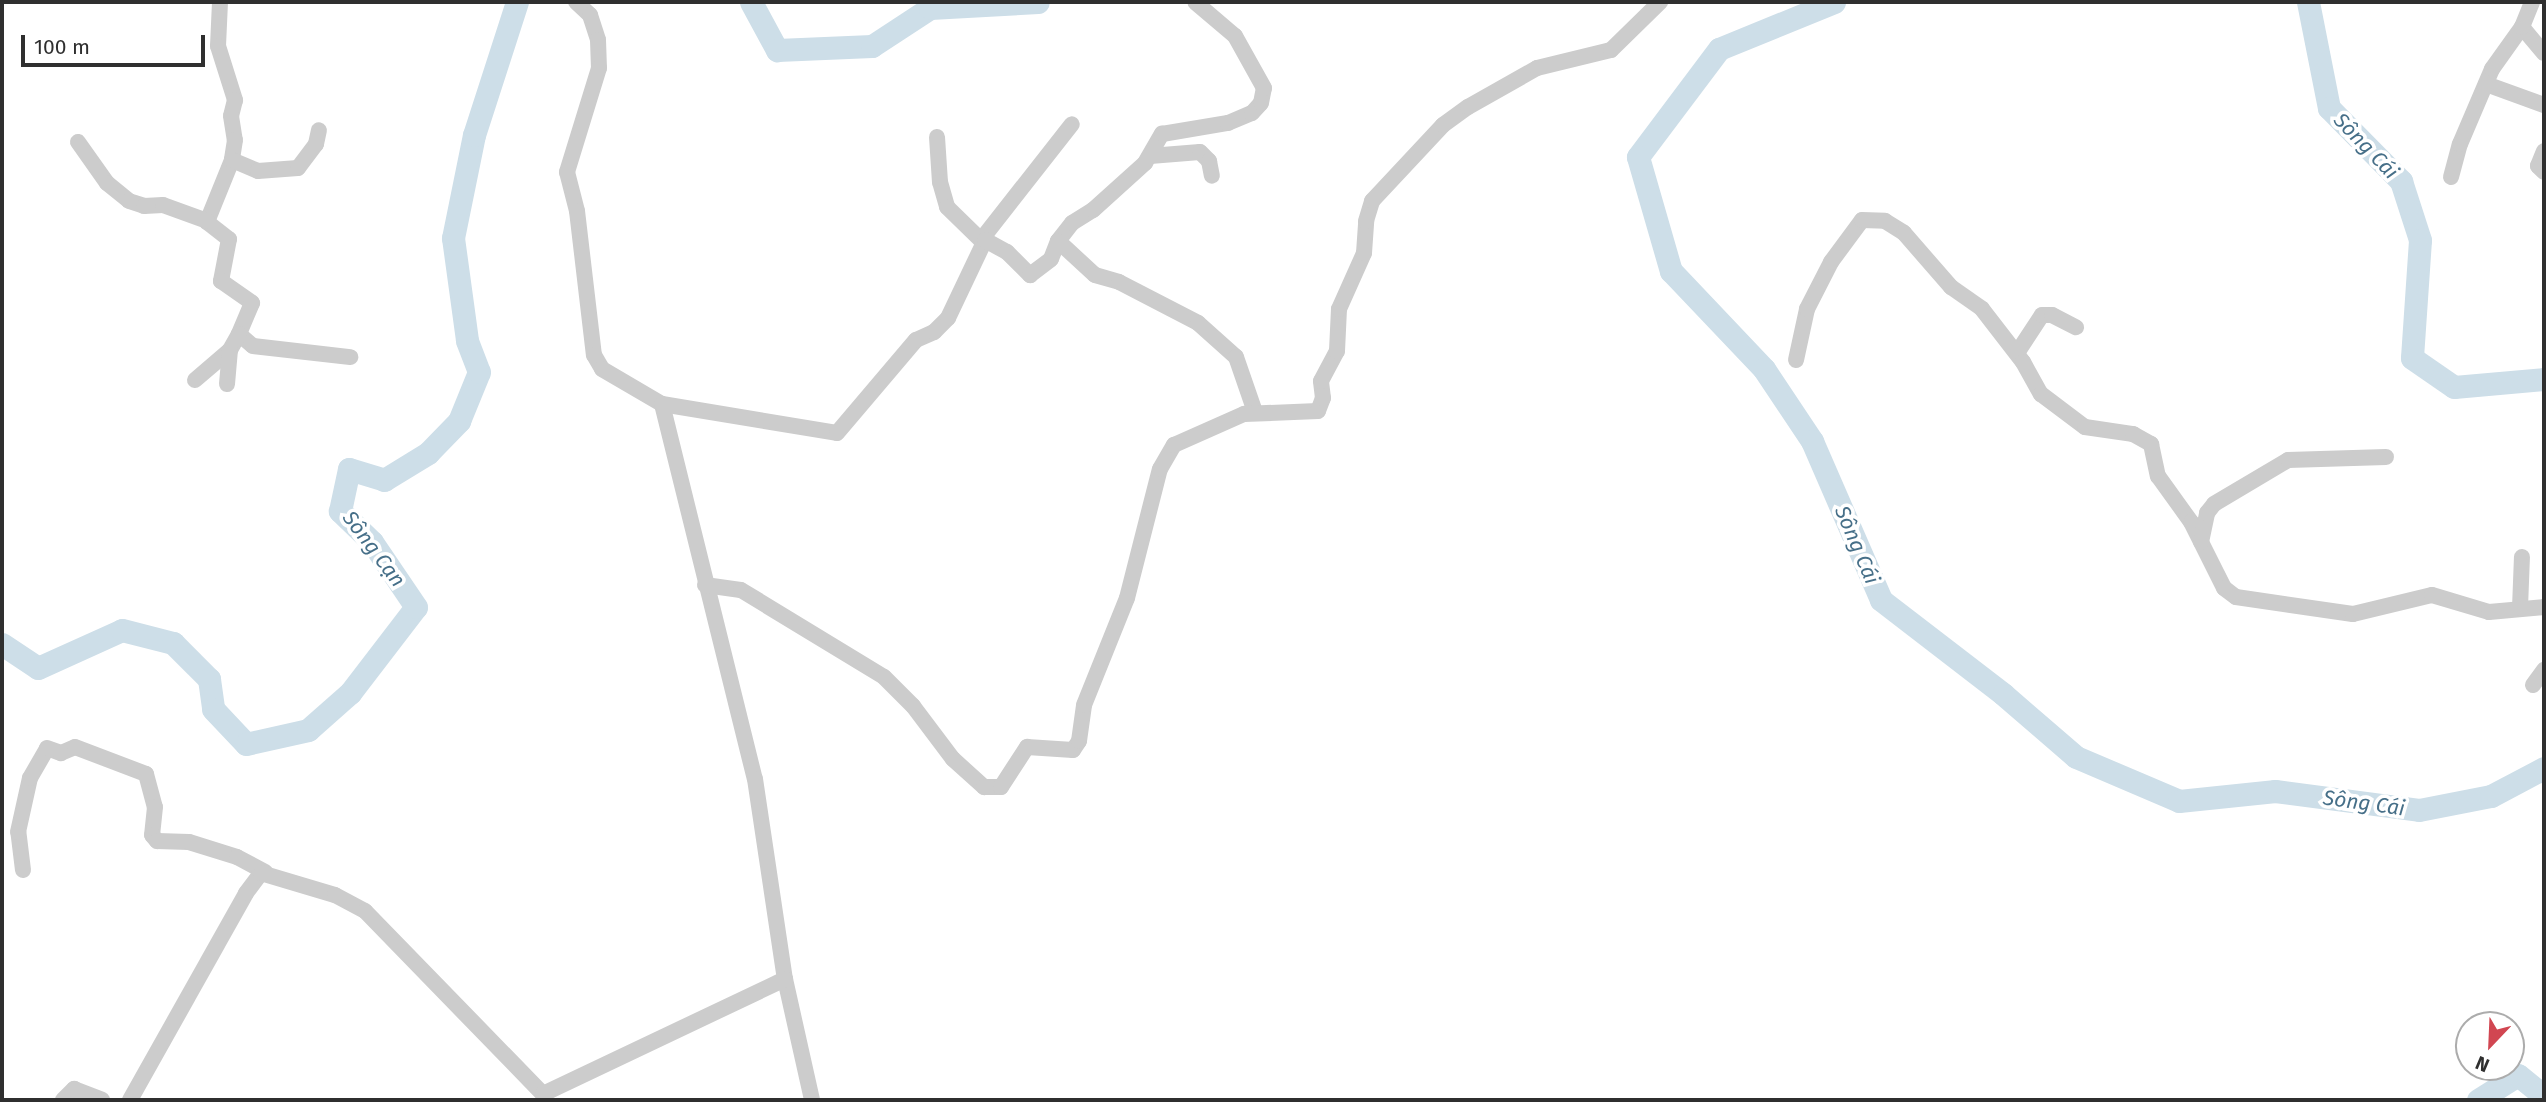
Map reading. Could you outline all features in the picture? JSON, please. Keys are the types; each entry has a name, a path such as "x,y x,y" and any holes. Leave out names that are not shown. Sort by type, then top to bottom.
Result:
{"street":[{"path":"207,221 232,160 235,100 218,46 220,2"},
{"path":"576,2 590,15 598,40 599,68 567,173 577,211 594,355 601,369 662,404 837,433 882,374 900,363 916,340 934,332 948,318 963,295 982,240 1072,124"},
{"path":"937,137 940,182 947,207 982,240 1007,252 1030,275 1051,259 1058,241 1072,223 1093,210 1150,156 1162,134 1228,123 1252,113 1263,98 1264,88 1235,36 1195,2"},
{"path":"705,585 741,590 875,671 913,706 953,759 984,787 996,789 1027,747 1068,752 1077,746 1084,705 1127,597 1160,469 1174,444 1255,412 1320,409 1321,382 1337,351 1339,309 1364,253 1370,205 1426,142 1508,80 1537,68 1611,50 1660,2"},
{"path":"2451,177 2486,84 2522,27 2532,2"},
{"path":"2522,27 2544,53"},
{"path":"2486,84 2544,105"},
{"path":"232,160 258,171 298,168 312,152 319,130"},
{"path":"78,142 103,178 129,201 144,206 163,205 207,221 229,239 221,281 251,303 230,350 195,380"},
{"path":"2544,151 2538,166 2544,172"},
{"path":"1150,156 1200,152 1209,161 1212,176"},
{"path":"1796,360 1807,309 1831,262 1866,219 1885,221 1904,233 1951,287 1982,309 2017,353 2036,388 2085,427 2133,434 2151,444 2158,476 2201,542 2224,588 2247,600 2353,614 2432,595 2489,612 2544,607"},
{"path":"1058,241 1095,275 1176,311 1212,335 1236,357 1255,412"},
{"path":"2017,353 2042,315 2052,315 2076,327"},
{"path":"239,334 253,346 350,357"},
{"path":"227,384 230,350"},
{"path":"662,404 755,779 785,979 812,1100"},
{"path":"2201,542 2207,513 2214,504 2288,460 2386,457"},
{"path":"2520,608 2522,556"},
{"path":"2533,685 2544,670"},
{"path":"23,870 18,832 30,778 47,748 61,753 75,747 146,774 155,807 152,835 157,841 188,842 237,857 265,872 334,895 365,911 543,1094 785,979"},
{"path":"130,1100 246,893 265,872"},
{"path":"63,1100 74,1089 102,1100"}],"waterway":[{"name":"Sông Cạn","path":"2,644 38,668 122,630 173,643 209,679 213,709 246,744 308,730 350,693 416,607 372,542 340,511 349,469 384,480 428,453 459,421 479,372 467,340 453,238 474,135 517,2"},
{"name":"Sông Cạn","path":"751,2 777,50 872,46 930,8 1038,2"},
{"name":"Sông Cái","path":"1834,2 1719,49 1638,157 1671,271 1764,369 1812,441 1881,600 2003,694 2076,757 2179,801 2275,791 2419,810 2491,796 2544,768"},
{"name":"Sông Cái","path":"2308,2 2329,108 2401,181 2420,240 2412,358 2454,387 2544,379"},
{"name":"Sông Cái","path":"2478,1100 2518,1075 2544,1096"}]}
